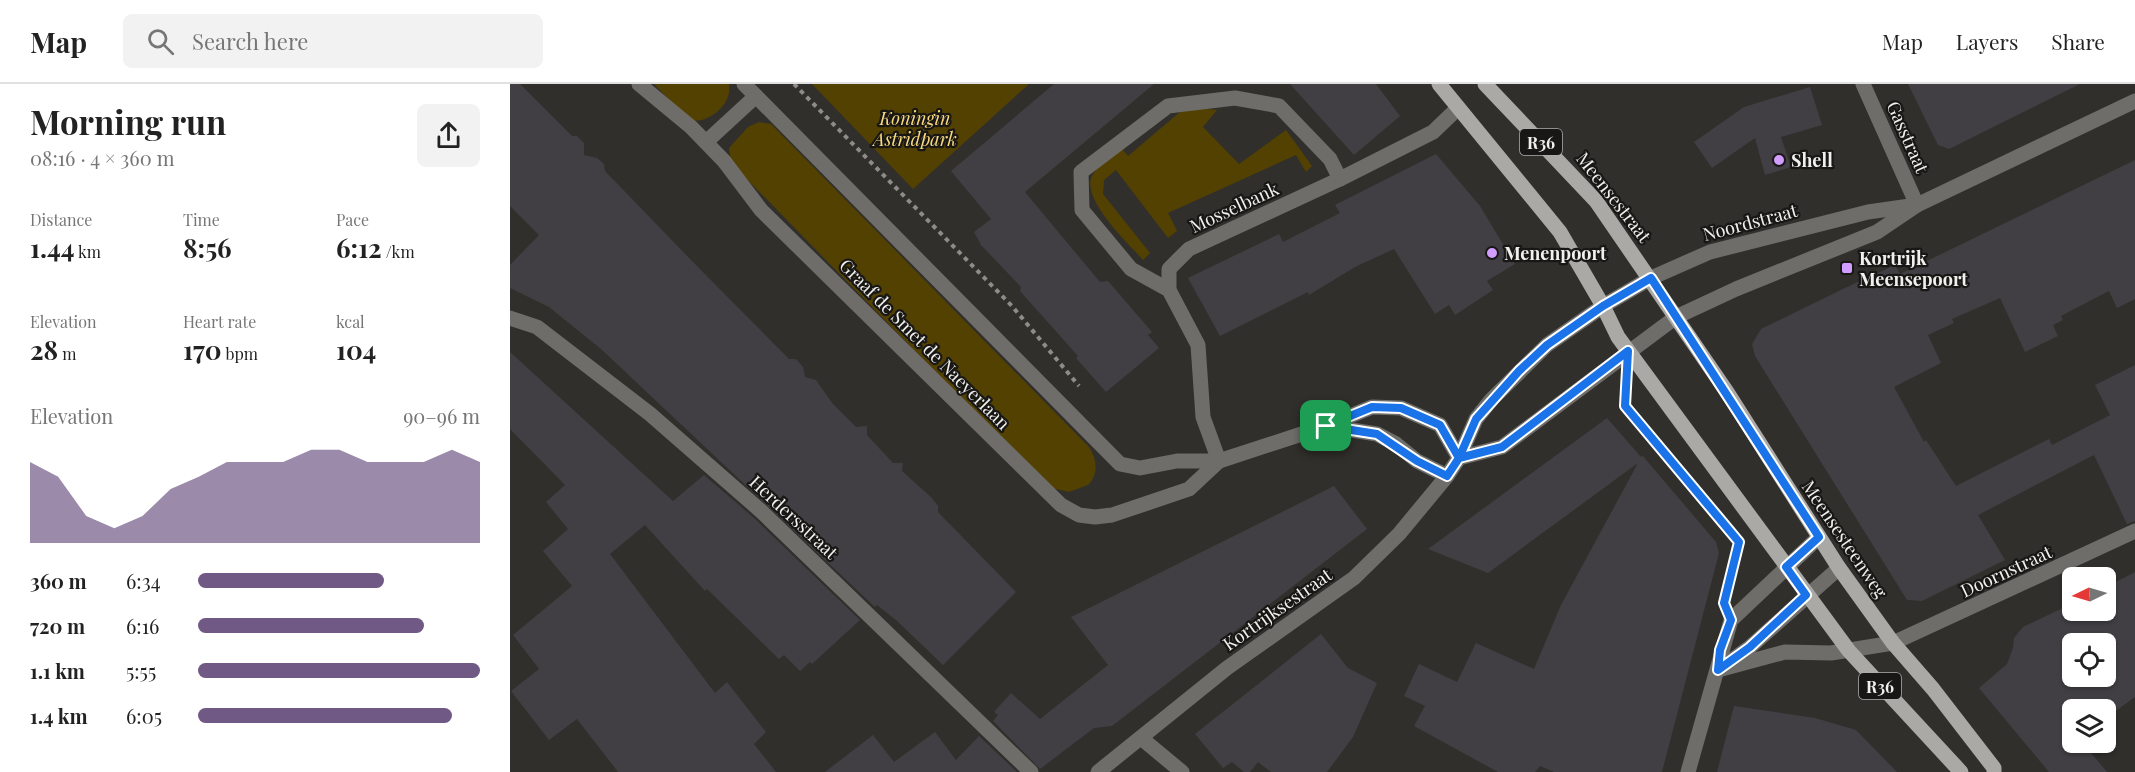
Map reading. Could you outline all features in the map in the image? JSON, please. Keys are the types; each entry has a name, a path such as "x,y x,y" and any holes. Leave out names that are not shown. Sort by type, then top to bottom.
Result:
{"main road":[{"name":"R36","path":"1438,84 1547,214 1603,306 1618,337 1806,595 1849,651 1960,772"},
{"name":"Meensestraat","path":"1485,84 1596,201 1676,317"},
{"name":"Meensesteenweg","path":"1676,317 1839,568 1893,643 1940,698 1994,768 1994,772"}],"street":[{"name":"Graaf de Smet de Naeyerlaan","path":"639,84 706,142 724,161 761,210 1061,505 1079,515 1095,517 1112,515 1188,489 1219,461"},
{"name":"Graaf de Smet de Naeyerlaan","path":"744,84 1120,464 1140,468 1177,461 1219,461 1326,426 1372,407 1401,408 1440,425 1459,458"},
{"name":"Gasstraat","path":"1863,84 1917,205"},
{"path":"706,142 756,96"},
{"path":"1219,461 1203,417 1198,345 1169,290 1131,269 1082,210 1081,172 1168,106 1235,98 1279,106 1330,159 1340,179"},
{"name":"Noordstraat","path":"1628,351 1676,317 1707,301 1877,232 1917,205 2135,101"},
{"name":"Mosselbank","path":"1169,290 1169,269 1189,249 1340,179 1433,132 1458,108"},
{"name":"Noordstraat","path":"1603,306 1651,278 1710,252 1868,212 1917,205"},
{"name":"Kortrijksestraat","path":"1098,772 1227,668 1354,578 1399,534 1447,476 1459,458 1476,419 1512,378 1547,345 1603,306"},
{"name":"Herdersstraat","path":"510,318 537,327 650,414 736,490 1031,772"},
{"path":"1459,458 1502,447 1628,351"},
{"name":"Graaf de Smet de Naeyerlaan","path":"1326,426 1377,434 1417,461 1447,476"},
{"name":"Doornstraat","path":"1718,670 1785,652 1849,651 1893,643 2135,531"},
{"path":"1688,772 1718,670 1720,650 1731,620 1819,537"},
{"path":"1718,670 1750,647 1839,568"},
{"path":"1141,738 1182,772"}],"path":[{"path":"794,84 1011,306 1080,387"},
{"path":"1628,351 1625,406 1745,550"},
{"path":"1731,620 1724,603 1739,542"}],"green space":[{"path":"654,84 729,84 729,91 727,99 718,111 696,121 689,120"},
{"name":"Koningin Astridpark","path":"812,84 1029,84 913,189"},
{"path":"1186,107 1217,110 1203,127 1239,164 1286,130 1312,166 1306,172 1296,155 1168,213 1177,231 1168,238 1116,170 1104,180 1103,194 1150,253 1143,260 1098,207 1090,184 1093,174 1102,164 1122,149 1128,156"},
{"path":"759,122 771,124 1089,447 1096,466 1092,481 1088,485 1069,492 1048,487 735,167 731,161 729,148 748,127"}],"building":[{"path":"510,84 520,84 572,136 577,136 584,143 584,155 597,158 604,164 605,171 692,261 789,359 796,359 803,367 805,377 816,380 833,404 856,427 867,426 867,435 893,463 903,463 902,471 932,498 938,506 938,512 1016,592 943,665 896,620 877,605 875,607 601,349 549,307 510,288 510,265 539,235 510,206"},
{"path":"1054,84 1154,84 1025,192 1100,282 1108,281 1152,332 1148,335 1159,348 1106,392 1076,358 1078,356 1020,291 1021,287 981,245 974,232 991,219 951,171"},
{"path":"1290,84 1376,84 1400,116 1354,155"},
{"path":"1908,84 2080,84 1949,149 1938,145"},
{"path":"1810,87 1822,125 1781,137 1791,167 1765,175 1755,138 1712,168 1694,142 1744,107"},
{"path":"1436,154 1480,206 1515,264 1487,281 1493,290 1455,315 1449,305 1435,314 1394,249 1355,267 1309,295 1308,292 1220,336 1188,278 1279,234 1283,242 1340,213 1335,205"},
{"path":"2135,160 2135,299 2117,308 2109,291 2061,316 2063,320 2053,325 2058,336 2025,352 2000,298 1952,319 1954,323 1928,335 1941,363 1894,387 1924,442 1926,440 1956,486 2049,439 2052,445 2110,415 2095,385 2135,365 2135,521 2127,524 2094,455 1978,515 2005,560 1922,601 1907,600 1755,356 1752,344 1761,329 1845,288 1895,265 1900,274"},
{"path":"510,352 673,501 704,475 754,518 860,620 812,664 810,662 800,671 784,655 779,659 707,589 705,591 645,525 610,554 715,693 727,682 766,732 754,744 776,772 618,772 577,719 549,740 511,691 539,669 513,635 572,586 543,551 568,529 546,502 565,485 510,429"},
{"path":"1607,418 1641,457 1642,455 1716,542 1719,553 1662,772 1554,772 1540,766 1535,772 1498,772 1414,726 1425,706 1404,696 1419,664 1457,682 1476,643 1534,669 1561,605 1638,463 1488,573 1428,549"},
{"path":"1334,486 1367,529 1112,726 1094,728 1040,769 993,721 998,715 994,712 1011,693 1040,719 1108,665 1071,617"},
{"path":"2135,572 2135,697 2116,711 2116,699 2062,699 2062,753 2091,753 2107,772 2049,772 1979,688 2007,664 2014,638 2023,627 2062,608 2062,621 2116,621 2116,582"},
{"path":"1321,634 1348,668 1377,683 1353,737 1327,772 1271,772 1258,762 1250,772 1244,772 1232,762 1223,768 1195,734"},
{"path":"1734,706 1815,718 1856,730 1897,772 1717,772"},
{"path":"935,732 956,760 979,736 1017,772 825,772 873,735 894,762"}],"place":[{"name":"Shell","path":"1779,160"},
{"name":"Menenpoort","path":"1492,253"},
{"name":"Kortrijk Meensepoort","path":"1847,268"}],"route":[{"path":"1326,426 1354,412 1372,407 1401,408 1413,411 1440,425 1459,458 1476,419 1519,371 1547,345 1603,306 1651,278 1819,537 1786,567 1806,595 1750,647 1718,670 1720,650 1731,620 1724,603 1739,542 1625,406 1628,351 1502,447 1459,458 1447,476 1417,461 1377,434 1326,426"}]}
